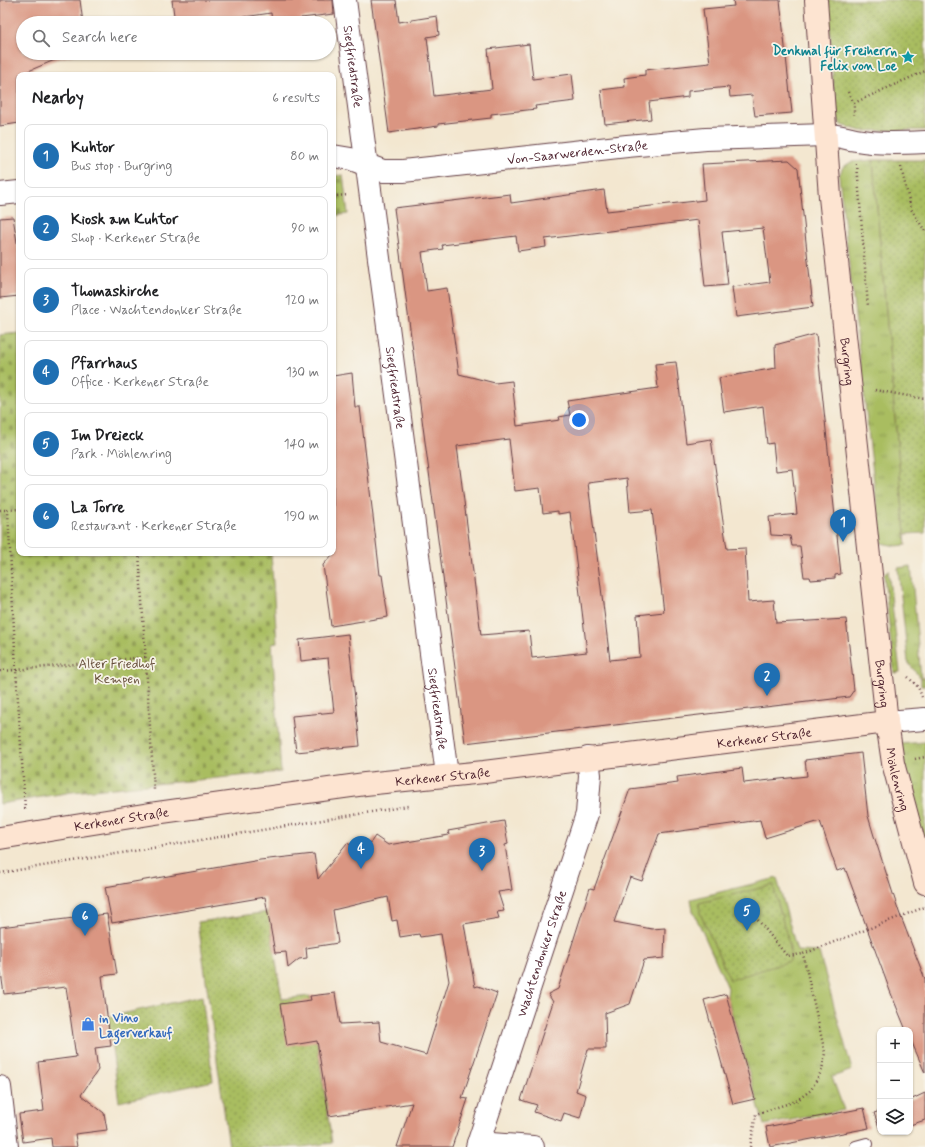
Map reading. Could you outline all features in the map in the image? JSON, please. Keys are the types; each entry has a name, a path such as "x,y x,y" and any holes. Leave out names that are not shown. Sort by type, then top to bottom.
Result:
{"main road":[{"name":"Burgring","path":"816,0 825,135 887,722"},
{"name":"Kerkener Straße","path":"0,838 156,813 364,784 887,722"},
{"name":"Möhlenring","path":"887,722 893,763 925,883"}],"street":[{"name":"Siegfriedstraße","path":"345,0 447,775"},
{"name":"Von-Saarwerden-Straße","path":"336,156 351,159 383,171 403,171 627,146 706,139 841,135 856,140 897,143 925,142"},
{"path":"0,194 16,192"},
{"path":"887,722 924,711"},
{"name":"Wachtendonker Straße","path":"478,1145 588,814 590,775 588,758"},
{"path":"0,1087 5,1147"},
{"path":"478,1145 533,1147"}],"path":[{"path":"854,103 925,71"},
{"path":"845,87 854,103 868,312"},
{"path":"897,143 907,196 911,209 925,231"},
{"path":"874,382 875,398"},
{"path":"874,390 925,399"},
{"path":"0,510 16,509"},
{"path":"8,510 16,670 27,834"},
{"path":"138,556 156,813"},
{"path":"0,671 146,657"},
{"path":"906,674 908,680 918,687 924,711"},
{"path":"893,763 925,756"},
{"path":"0,873 409,805"},
{"path":"758,920 787,956 803,954 925,907"},
{"path":"750,1147 756,1114 796,1101 811,1090 822,1070 824,1053 803,954"}],"green space":[{"path":"828,0 925,0 925,130 861,131 841,125 835,114"},
{"path":"873,160 906,545 896,546 881,543 839,176 843,167 851,162"},
{"path":"873,160 925,160 925,533 905,534"},
{"path":"343,175 348,214 336,216 336,176"},
{"name":"Alter Friedhof Kempen","path":"16,333 16,556 271,556 277,643 272,644 281,772 72,792 0,804 0,335"},
{"path":"911,566 921,678 925,678 925,686 921,686 921,679 908,662 898,568"},
{"path":"888,570 900,672 894,673 884,575"},
{"path":"925,742 925,847 907,785 900,744"},
{"path":"777,878 797,951 819,952 852,1070 832,1077 844,1110 764,1125 727,996 728,988 693,911 691,899"},
{"path":"773,885 790,948 790,961 730,980 700,913 699,903"},
{"path":"268,912 282,999 310,996 332,1143 302,1147 229,1147 198,922"},
{"path":"202,996 213,1081 119,1102 108,1017"}],"building":[{"path":"0,0 80,0 82,16 16,16 16,60 55,60 26,72 16,72 16,123 0,126"},
{"path":"172,0 333,0 334,14 318,16 271,16 271,13 251,16 174,16"},
{"path":"371,0 396,0 399,22 437,16 439,35 427,37 434,96 492,89 488,49 529,44 533,79 572,74 575,101 535,106 536,109 491,114 491,118 438,124 438,126 389,133"},
{"path":"733,0 780,0 792,113 755,116 752,95 730,97 729,87 688,91 688,97 649,102 651,119 605,124 601,90 625,87 624,78 645,75 645,70 710,63 703,9 734,6"},
{"path":"789,160 798,168 813,307 736,317 732,287 770,282 763,228 722,232 728,285 705,287 698,220 545,239 546,247 518,251 516,236 442,245 443,249 422,252 427,291 447,288 459,374 495,383 512,381 517,426 560,420 559,417 570,415 567,401 658,388 655,364 676,362 686,443 711,439 727,549 745,548 748,602 774,600 776,623 846,619 854,690 849,697 465,743 394,208 510,194 511,203 604,190 607,211 705,200 702,164","holes":["509,439 515,491 540,488 543,513 558,511 558,514 570,512 587,652 532,658 529,631 481,635 457,446","627,478 630,512 652,510 664,612 637,615 640,657 610,660 588,483"]},
{"path":"13,217 16,236 16,296 0,298 0,218"},
{"path":"816,334 841,574 835,575 835,578 811,580 810,577 804,577 800,546 792,546 790,536 771,535 769,517 797,514 792,469 776,471 773,443 767,444 763,406 724,412 719,378 776,368 775,345"},
{"path":"352,373 355,407 360,407 380,575 382,575 388,617 331,626 323,565 331,556 336,556 336,376"},
{"path":"348,634 360,746 296,752 292,716 334,712 328,658 301,661 299,640"},
{"path":"861,753 868,816 899,912 925,979 925,1073 913,1045 913,1027 905,1027 845,868 837,871 820,821 765,838 760,820 659,834 642,881 630,877 614,922 652,929 665,928 664,958 644,960 630,1004 605,1013 606,1049 588,1049 576,1091 586,1095 580,1118 564,1113 561,1121 534,1112 537,1105 521,1100 553,1002 548,994 558,989 590,888 594,889 630,789 678,783 677,777 742,768 744,783 807,776 805,760"},
{"path":"504,821 508,844 505,845 512,890 498,892 504,911 497,912 499,918 464,924 475,987 478,986 497,993 462,1098 468,1099 452,1147 397,1147 412,1103 329,1116 317,1041 287,1046 280,1004 311,1000 310,996 335,993 340,1024 379,1022 381,1042 426,1055 449,981 441,934 420,937 419,934 400,937 397,920 392,921 388,897 333,910 338,943 306,948 307,958 299,959 288,968 286,952 275,953 265,897 112,923 105,887 260,860 314,854 318,879 347,843 353,846 371,842 375,836 388,845 449,835 448,831"},
{"path":"107,914 117,974 102,976 111,1046 95,1048 98,1070 81,1095 104,1113 107,1130 75,1134 77,1147 52,1147 51,1138 23,1142 19,1114 44,1111 38,1062 76,1057 66,987 4,994 0,966 0,927"},
{"path":"726,994 755,1099 733,1104 704,1000"},
{"path":"925,1093 925,1120 913,1124 913,1099"},
{"path":"864,1108 869,1128 770,1147 766,1127"},
{"path":"877,1112 877,1122 874,1113"}],"place":[{"name":"Denkmal für Freiherrn Felix von Loe","path":"908,57"},
{"name":"Kuhtor","path":"843,542"},
{"name":"Kiosk am Kuhtor","path":"767,696"},
{"name":"Pfarrhaus","path":"361,869"},
{"name":"Thomaskirche","path":"482,871"},
{"name":"Im Dreieck","path":"747,931"},
{"name":"La Torre","path":"85,936"},
{"name":"in Vino Lagerverkauf","path":"88,1024"}]}
